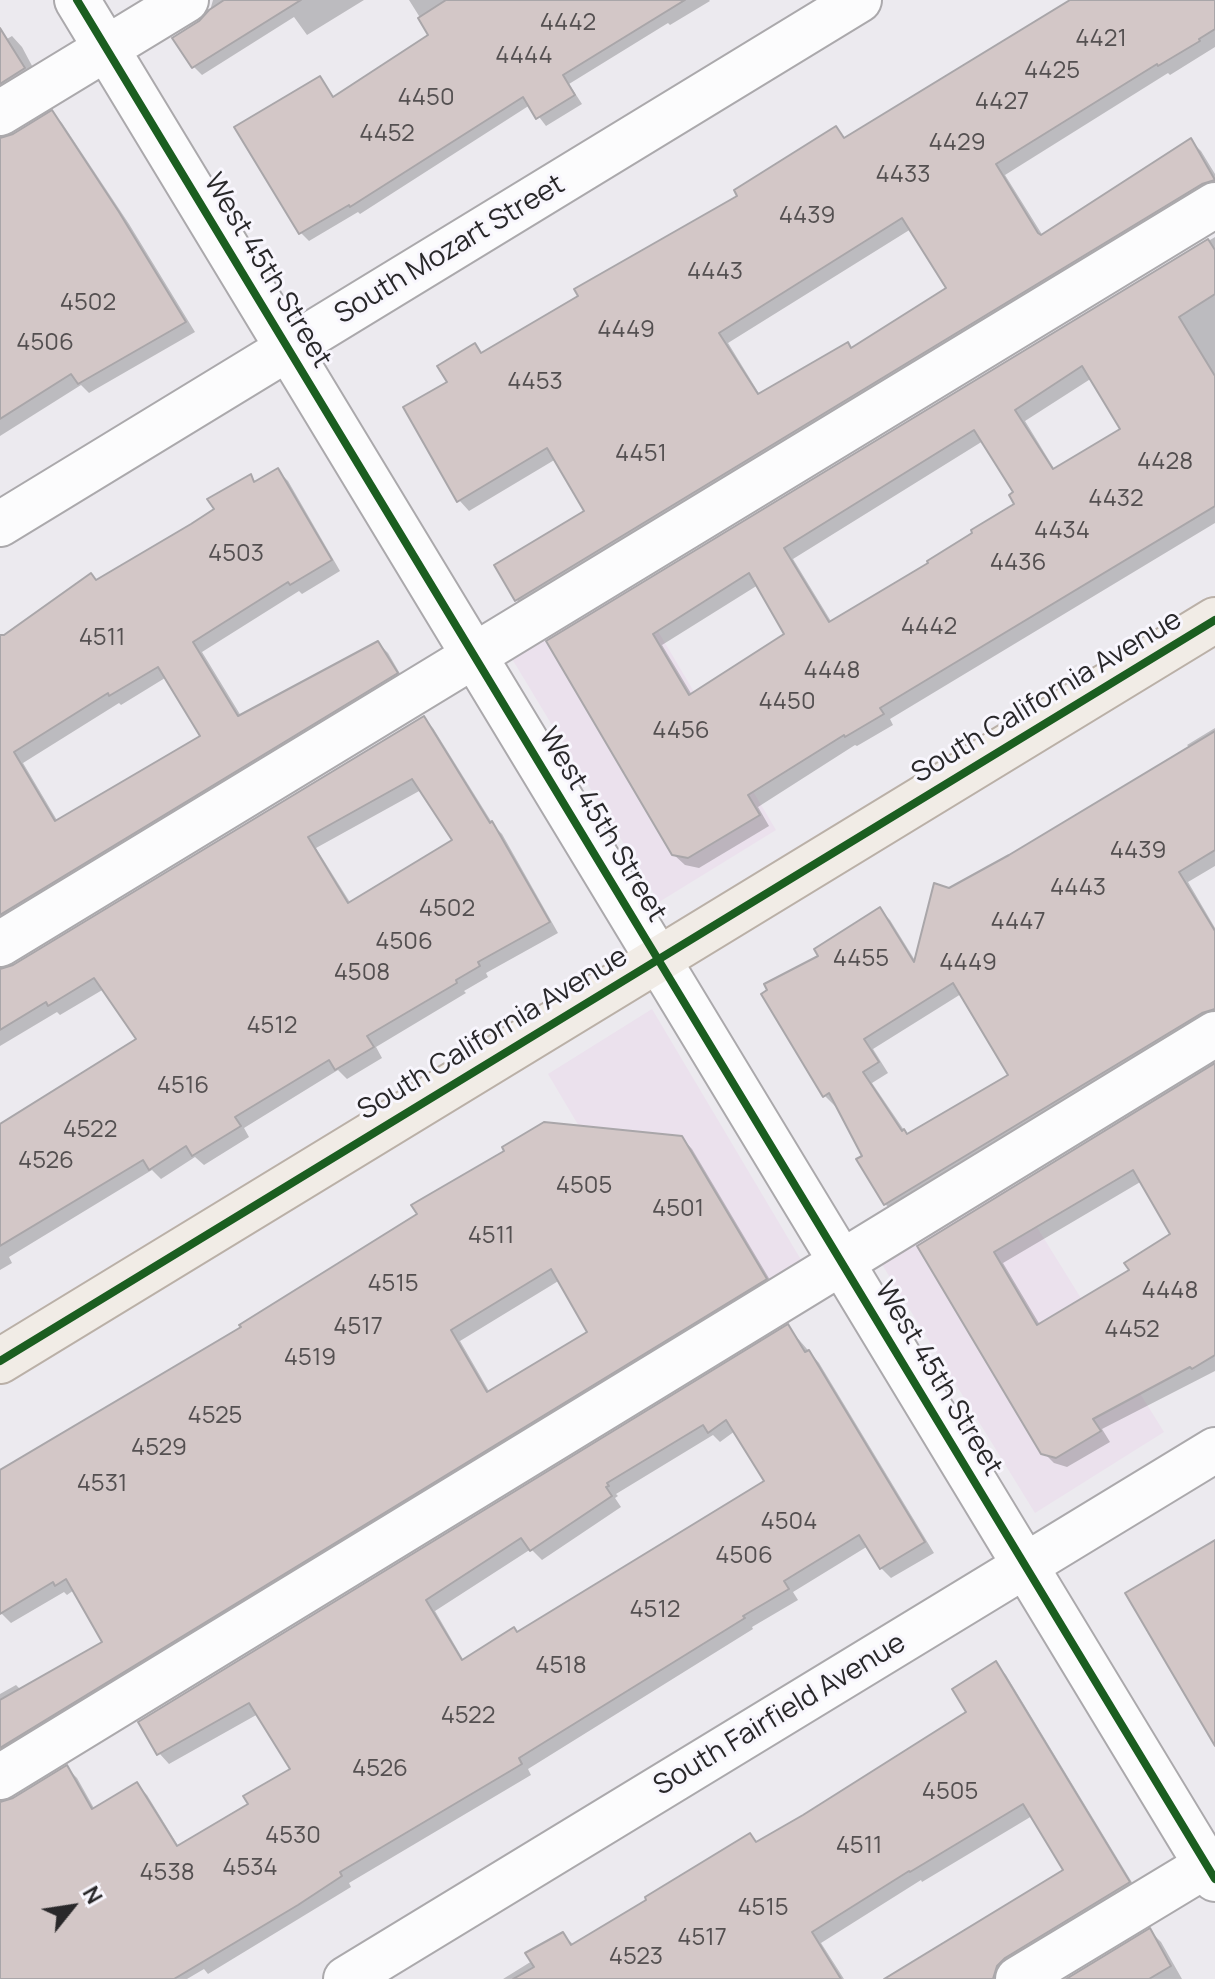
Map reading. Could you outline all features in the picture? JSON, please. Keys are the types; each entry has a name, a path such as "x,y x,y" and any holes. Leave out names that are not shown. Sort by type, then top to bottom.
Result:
{"main road":[{"name":"South California Avenue","path":"0,1361 1215,620"}],"street":[{"name":"West 45th Street","path":"77,0 1025,1565 1212,1868"},
{"path":"0,113 186,0"},
{"name":"South Mozart Street","path":"0,524 859,0"},
{"path":"0,944 1215,205"},
{"path":"0,1777 1215,1034"},
{"name":"South Fairfield Avenue","path":"346,1979 1215,1450"},
{"path":"1018,1979 1212,1868"}],"shaded area":[{"path":"620,567 776,830 659,902 500,639"},
{"path":"652,1009 813,1280 708,1344 548,1074"},
{"path":"999,1166 1164,1432 1035,1513 870,1245"}],"building":[{"path":"224,0 301,0 192,68 172,38"},
{"path":"446,0 685,0 563,75 575,95 536,119 523,97 350,207 299,234 234,127 320,76 333,97 428,35 418,18"},
{"path":"1070,0 1215,0 1215,29 1200,41 1157,64 996,164 1041,235 1191,138 1215,180 1202,184 515,601 494,565 584,511 547,448 457,502 403,407 447,382 437,366 475,343 481,353 578,296 574,289 737,196 734,190 836,126 844,138","holes":["902,218 946,288 851,348 848,342 758,394 719,333"]},
{"path":"0,28 25,68 0,84"},
{"path":"52,110 186,322 78,384 71,374 0,419 0,138 13,134"},
{"path":"1208,239 1215,250 1215,294 1179,317 1215,376 1215,506 880,708 884,714 844,735 748,795 760,815 688,858 672,855 546,641","holes":["1082,366 1120,429 1053,469 1015,410","974,430 1013,492 1009,495 1014,504 971,530 972,533 928,563 829,622 784,548","749,573 784,634 689,695 653,634"]},
{"path":"278,468 332,560 290,585 288,582 193,642 238,716 378,641 398,673 0,915 0,635 91,573 96,580 214,509 207,499 251,474 254,482","holes":["158,667 200,736 55,821 14,752 108,693 109,696"]},
{"path":"424,716 490,823 492,821 550,922 478,962 480,966 456,980 457,983 367,1036 374,1047 335,1070 329,1060 235,1117 241,1126 192,1156 186,1146 149,1170 143,1160 0,1246 0,1124 136,1039 94,978 0,1030 0,969 13,965","holes":["412,779 452,840 348,903 308,837"]},
{"path":"1215,731 1215,850 1179,872 1215,931 1215,1009 1202,1013 884,1205 856,1159 862,1156 829,1093 823,1097 761,994 767,990 764,984 818,956 814,949 880,907 914,962 934,883 949,888","holes":["953,983 1008,1075 907,1134 863,1072 879,1062 864,1039"]},
{"path":"1215,1063 1215,1355 1093,1419 1101,1431 1056,1458 1041,1454 917,1246","holes":["1133,1170 1170,1234 1124,1263 1129,1270 1037,1325 994,1252"]},
{"path":"544,1122 682,1136 767,1279 0,1748 0,1700 102,1642 66,1579 55,1586 53,1582 0,1614 0,1470 241,1327 239,1325 417,1214 411,1205 504,1151 502,1147","holes":["551,1269 587,1332 487,1392 451,1330"]},
{"path":"788,1324 805,1352 809,1350 925,1542 880,1569 859,1535 784,1581 789,1589 743,1616 745,1618 519,1758 522,1764 340,1872 342,1876 298,1905 174,1979 0,1979 0,1802 13,1798 67,1765 92,1809 137,1782 177,1846 248,1804 243,1796 290,1769 249,1703 157,1755 138,1722","holes":["726,1420 764,1481 517,1632 514,1627 462,1660 426,1600 521,1538 530,1551 612,1496 607,1483 703,1425 708,1433"]},
{"path":"1215,1540 1215,1746 1125,1593"},
{"path":"996,1661 1130,1882 1005,1958 997,1966 993,1979 884,1979 1063,1870 1023,1804 812,1932 841,1979 513,1979 534,1967 525,1953 563,1932 571,1945 750,1833 756,1842 803,1815 966,1712 952,1689"},
{"path":"1150,1928 1171,1966 1149,1979 1066,1979"}],"cycle path":[{"path":"77,0 1215,1879"},
{"path":"0,1361 1215,620"}]}
